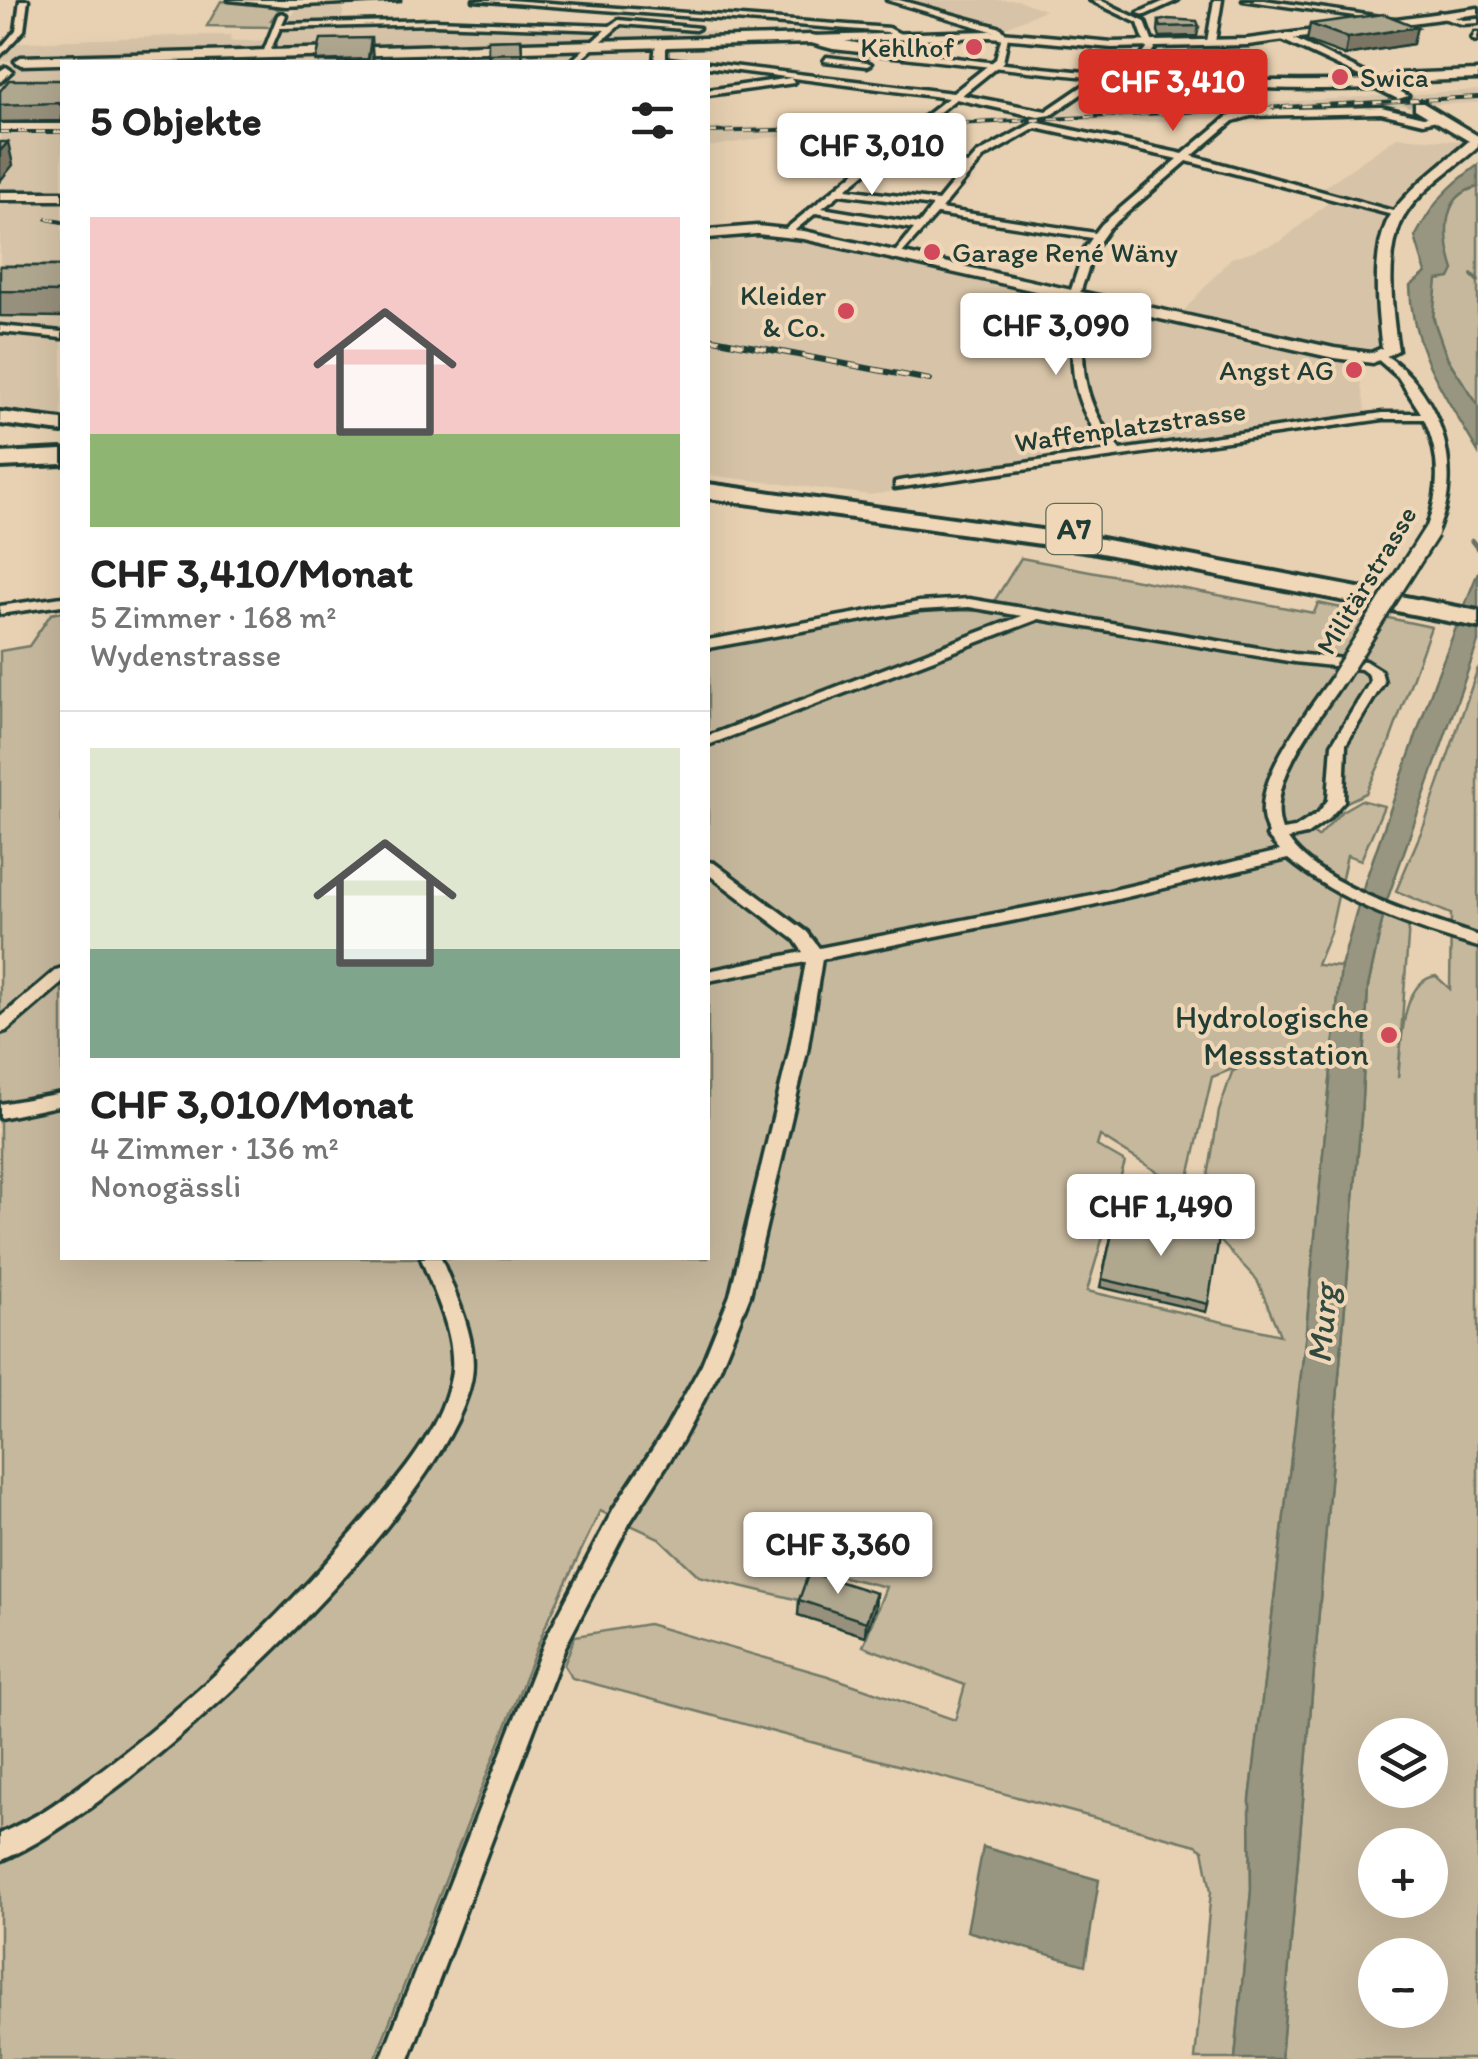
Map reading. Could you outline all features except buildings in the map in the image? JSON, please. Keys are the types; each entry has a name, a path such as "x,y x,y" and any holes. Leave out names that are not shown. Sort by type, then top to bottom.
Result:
{"highway":[{"path":"0,418 60,426"},
{"path":"0,431 60,433"},
{"path":"0,442 60,444"},
{"path":"0,460 60,457"},
{"name":"A7","path":"710,480 1084,530 1436,603 1478,619"},
{"name":"A7","path":"710,491 1091,544 1436,603 1478,606"}],"main road":[{"path":"179,60 386,58 810,39 1102,78 1323,86 1478,76"},
{"path":"775,41 849,46"},
{"path":"8,63 60,62"},
{"path":"8,63 60,64"}],"street":[{"path":"8,63 24,17 24,0"},
{"path":"233,0 286,4 395,0"},
{"path":"478,0 889,30 902,37"},
{"path":"892,0 1004,34"},
{"path":"1094,0 1137,15 1142,22 1150,44 1133,79"},
{"path":"1137,15 1150,0"},
{"path":"1137,15 1174,0"},
{"path":"1211,42 1218,0"},
{"path":"1248,0 1403,20"},
{"path":"256,58 278,26 286,4"},
{"path":"1396,5 1403,20"},
{"path":"577,60 632,10"},
{"path":"810,39 1004,34 1101,44 1211,42 1285,38 1478,11"},
{"path":"1442,16 1478,21"},
{"path":"278,26 433,22 695,28"},
{"path":"923,122 995,64 1003,49 1004,34"},
{"path":"1285,38 1382,81"},
{"path":"660,44 660,60"},
{"path":"826,59 867,64 847,82"},
{"path":"710,65 953,96 1044,114 1102,78"},
{"path":"710,93 810,78"},
{"path":"710,234 787,232 1334,353 1380,357 1390,350 1382,298 1389,236 1397,216 1477,142 1419,106"},
{"path":"1116,452 1088,418 1076,376 1078,304 1097,236 1124,206 1240,115 1381,110 1423,120 1445,120"},
{"path":"897,256 970,167 993,146 1032,126 1055,127 1184,157 1397,216"},
{"path":"0,127 60,127"},
{"path":"787,232 907,134"},
{"path":"883,155 970,167"},
{"path":"840,191 1097,236"},
{"path":"0,196 60,196"},
{"path":"816,210 922,226"},
{"path":"0,329 60,335"},
{"name":"Militärstrasse","path":"1275,836 1268,818 1273,786 1431,532 1443,505 1447,467 1429,416 1401,372 1380,357"},
{"name":"Waffenplatzstrasse","path":"899,485 1383,416 1429,416"},
{"path":"0,610 60,601"},
{"path":"710,644 919,606 969,603 1294,658 1365,664 1372,669 1377,682 1337,750 1336,801 1300,832 1275,836 1289,854 1322,878 1478,942"},
{"path":"710,739 1037,615"},
{"path":"710,976 1121,894 1289,854"},
{"path":"395,2059 532,1699 571,1609 712,1365 740,1294 815,976 813,955 801,936 710,868"},
{"path":"0,1027 60,976"},
{"path":"0,1111 60,1099"},
{"path":"0,1848 60,1814 216,1687 360,1543 420,1467 462,1384 460,1340 432,1260"}],"shaded area":[{"path":"907,0 1018,0 1045,10 1002,29"},
{"path":"221,1 273,6 279,10 271,20 275,21 272,27 207,26"},
{"path":"344,4 342,22 287,21 298,6"},
{"path":"432,22 714,31 717,41 0,61 0,43 199,35 231,35 230,41 277,40 284,27"},
{"path":"595,46 576,60 144,60"},
{"path":"60,63 60,417 0,410 0,65"},
{"path":"1478,90 1478,103 1233,112 1224,118 1148,122 1077,120 765,138 710,147 710,128 923,123 1054,115 1081,91 1143,100 1146,110"},
{"path":"1397,137 1474,142 1416,195 1389,236 1390,344 1381,357 1176,322 1357,362 1368,424 1120,455 871,495 710,475 710,234 786,230 1178,317 1231,258 1280,242 1330,201 1311,196"},
{"path":"1478,187 1478,405 1442,346 1436,330 1433,296 1437,279 1453,270 1446,234 1450,209 1456,199"},
{"path":"1021,558 1314,613 1318,603 1431,627 1388,746 1366,793 1300,824 1318,837 1342,811 1361,800 1384,806 1361,860 1347,855 1330,933 1317,965 1341,967 1305,1341 1250,1800 1251,1890 1235,2059 1195,2059 1211,1891 1203,1850 1196,1845 572,1678 564,1665 575,1636 648,1624 828,1676 955,1720 965,1685 863,1646 886,1587 814,1570 799,1600 699,1576 659,1538 600,1511 545,1627 375,2059 0,2059 0,651 29,646 51,614 60,612 60,1260 710,1260 710,649 923,610 988,611","holes":["1253,1061 1232,1072 1219,1111 1204,1200 1208,1228 1257,1280 1280,1335 1087,1291 1125,1162 1097,1146 1100,1136 1186,1190 1212,1077"]},
{"path":"1478,668 1478,2059 1281,2059 1361,1117 1368,987 1384,913 1409,923 1398,1078 1405,1018 1415,990 1436,976 1450,989 1451,914 1396,891 1425,823"}],"water":[{"path":"1478,165 1478,187 1456,199 1450,209 1447,234 1454,270 1450,278 1437,280 1433,318 1447,358 1478,405 1478,452 1424,353 1410,286 1426,273 1415,237 1442,196"},
{"name":"Murg","path":"1478,572 1478,642 1386,903 1368,987 1361,1117 1281,2059 1235,2059 1251,1890 1250,1800 1305,1341 1341,967 1365,882 1435,681"},
{"path":"983,1847 1099,1880 1085,1965 967,1931"}],"waterway":[{"path":"1472,275 1478,281"},
{"path":"1472,541 1478,549"}],"tunnel":[{"path":"1402,96 1419,106"}],"railway":[{"path":"710,132 915,126 1478,97"},
{"path":"0,132 60,132"},
{"path":"47,219 60,222"},
{"path":"710,338 930,380"}],"place":[{"name":"Kehlhof","path":"974,47"},
{"name":"Swica","path":"1340,77"},
{"name":"Garage René Wäny","path":"932,252"},
{"name":"Kleider & Co.","path":"846,311"},
{"name":"Angst AG","path":"1354,370"},
{"name":"Hydrologische Messstation","path":"1389,1035"}]}
